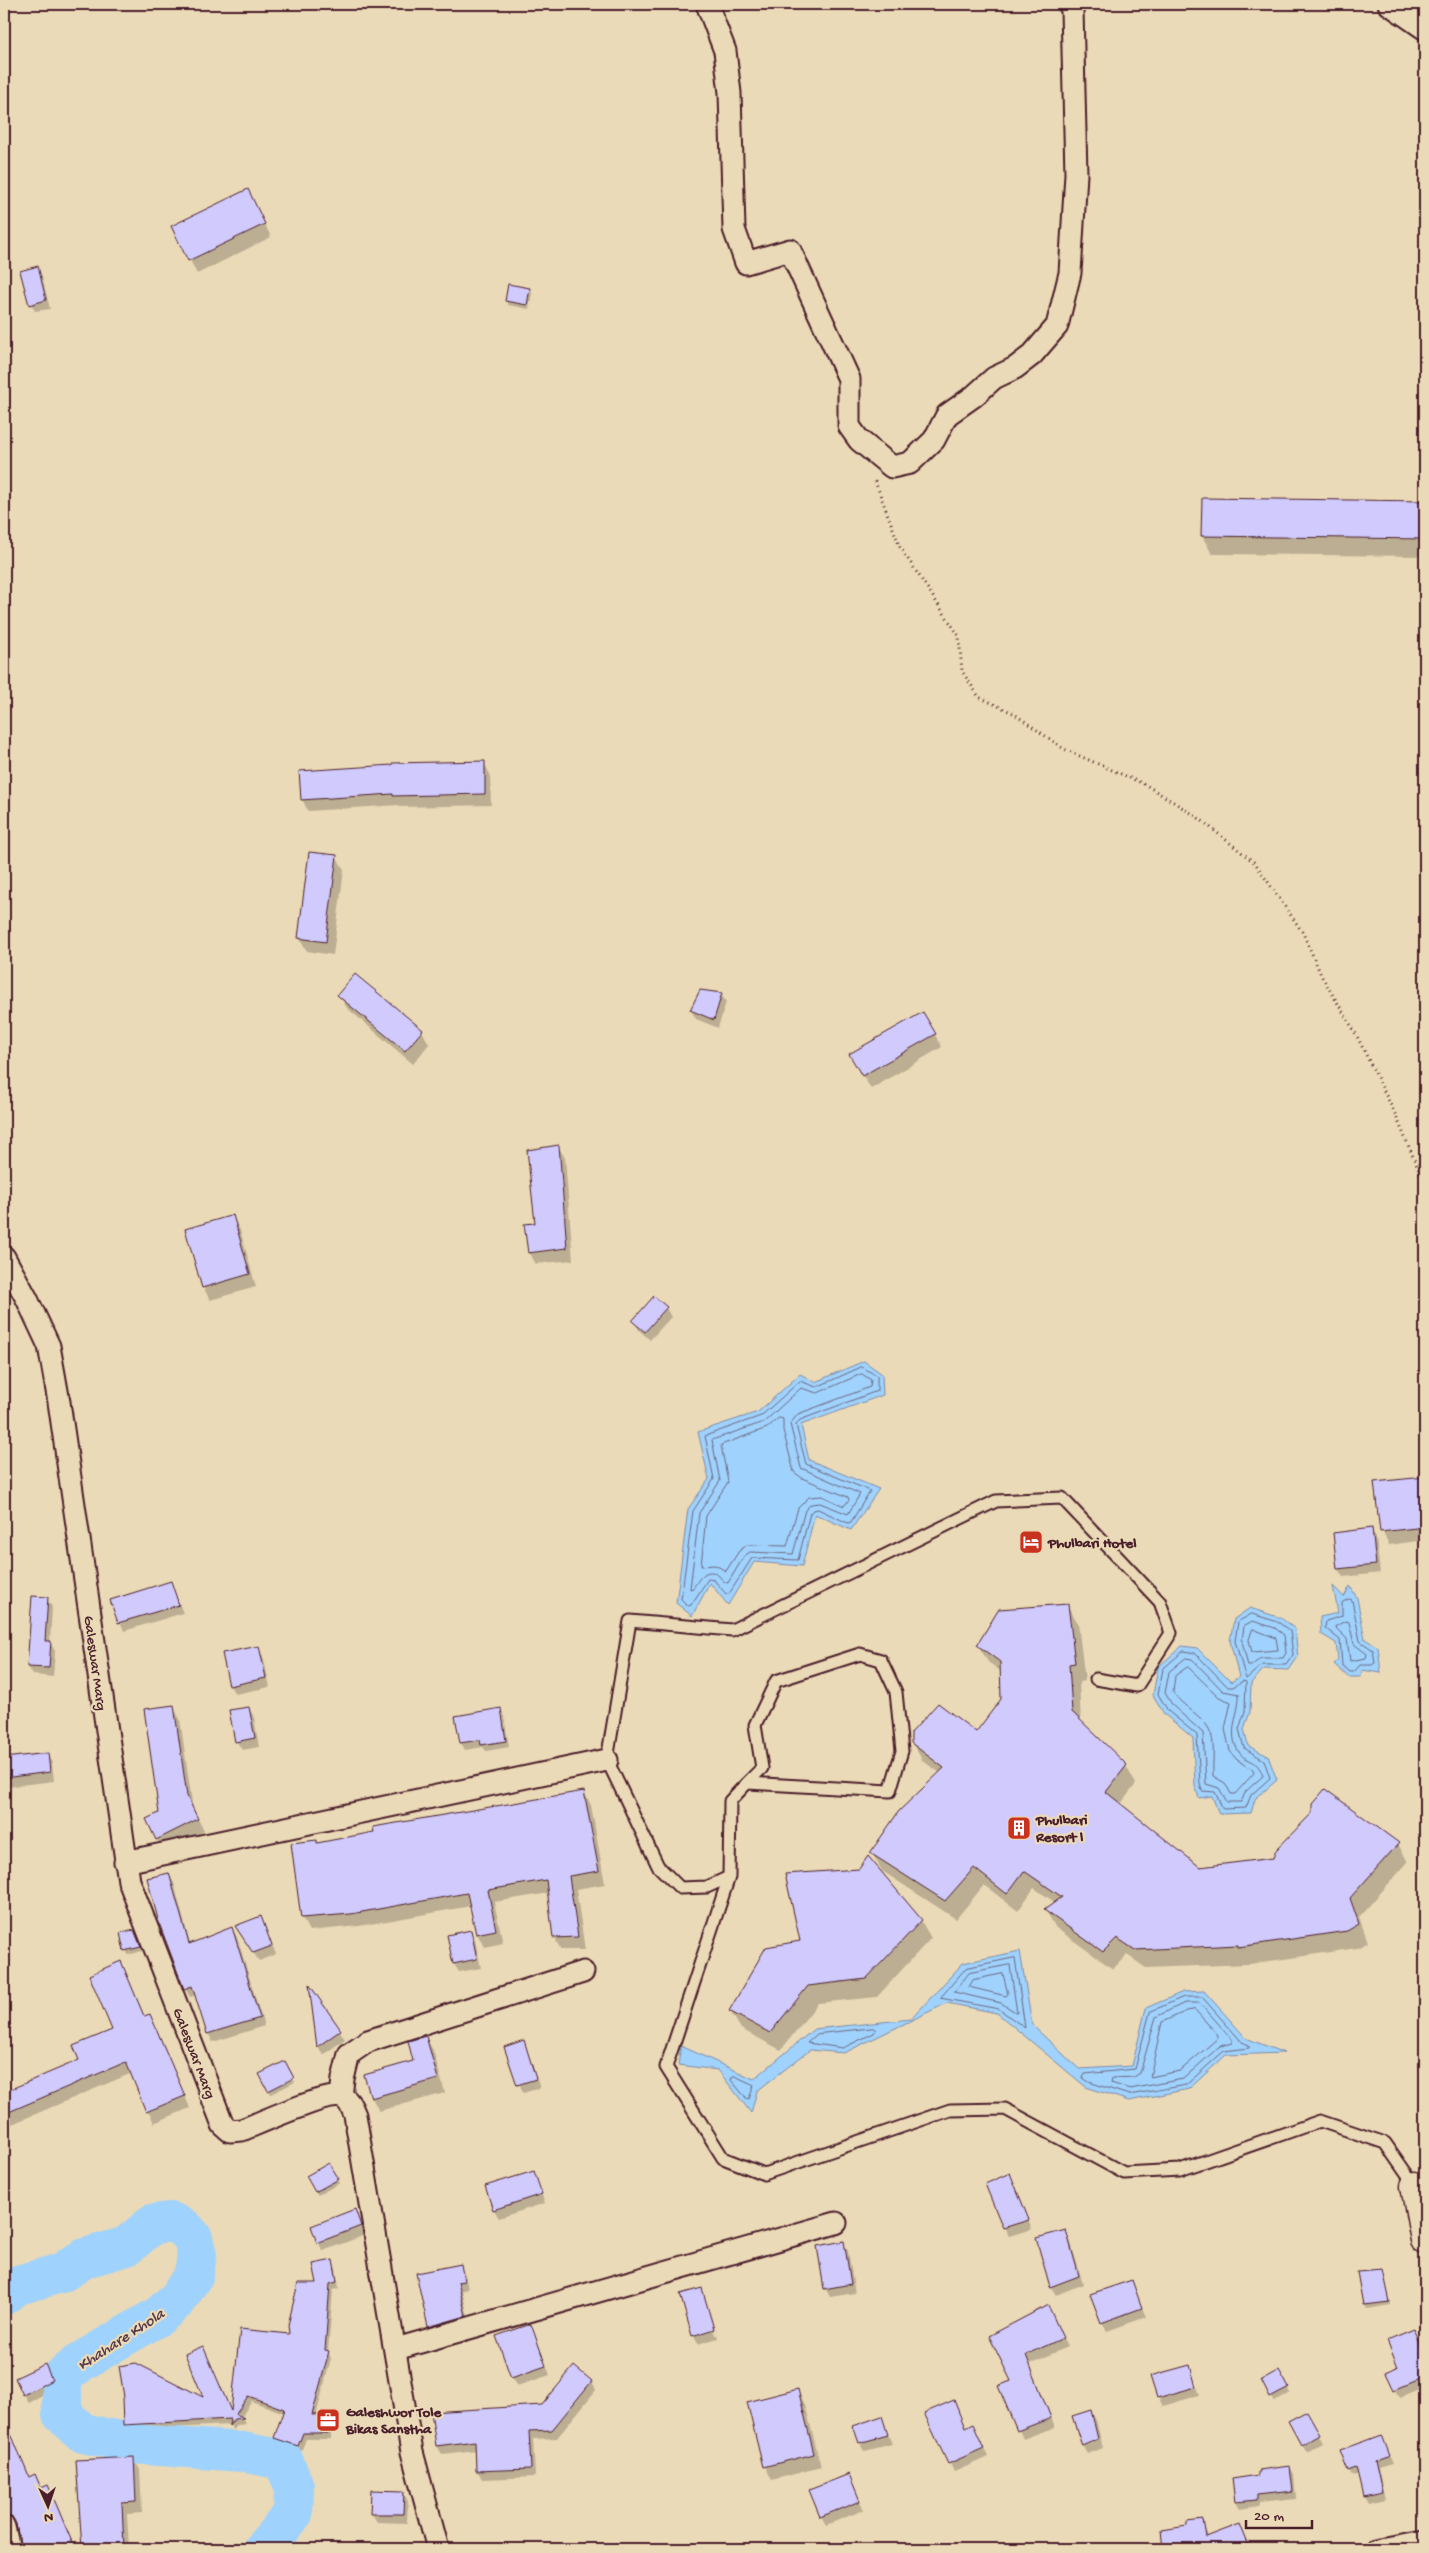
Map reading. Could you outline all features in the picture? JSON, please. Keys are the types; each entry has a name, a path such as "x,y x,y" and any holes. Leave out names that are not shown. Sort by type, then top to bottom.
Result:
{"main road":[{"path":"1415,2186 1425,2240"}],"street":[{"path":"707,4 725,51 730,93 734,229 746,263 790,250 849,379 849,426 859,440 892,467 910,463 934,440 947,415 974,396 994,378 1015,368 1032,355 1057,326 1070,273 1076,174 1075,63 1072,9 1068,4"},
{"path":"1389,4 1425,29"},
{"name":"Galeswar Marg","path":"4,1257 27,1298 49,1346 59,1402 129,1880 223,2125 230,2131 242,2130 326,2098 341,2097"},
{"path":"125,1862 607,1760"},
{"path":"438,2549 412,2452 355,2115 350,2104 341,2097 349,2054 368,2041 583,1972"},
{"path":"396,2349 836,2223"},
{"path":"4,2527 9,2549"},
{"path":"1378,2549 1425,2540"}],"lane":[{"path":"729,1877 707,1886 680,1888 658,1866 607,1760 630,1621 732,1630 996,1501 1062,1498 1160,1602 1171,1633 1137,1686 1096,1679"},
{"path":"747,1783 890,1791 902,1751 896,1692 882,1660 860,1654 776,1682 755,1725 762,1768 747,1783 730,1801 729,1877 666,2067 723,2158 764,2174 950,2110 1005,2108 1124,2173 1180,2170 1320,2121 1385,2143 1415,2186"}],"path":[{"path":"873,476 900,547 959,636 962,670 979,697 1013,713 1064,750 1146,786 1196,816 1255,863 1303,933 1322,976 1355,1032 1392,1108 1425,1185"}],"water":[{"path":"864,1361 882,1374 883,1395 801,1425 809,1460 879,1489 851,1530 815,1514 802,1566 754,1562 728,1605 710,1583 692,1616 676,1603 688,1509 709,1479 698,1432 758,1412 800,1374 815,1382"},
{"path":"1333,1586 1344,1597 1350,1586 1357,1598 1365,1639 1378,1647 1381,1673 1362,1670 1361,1677 1348,1677 1334,1664 1338,1660 1336,1643 1321,1634 1320,1617 1338,1613"},
{"path":"1250,1608 1281,1618 1295,1629 1298,1657 1289,1670 1264,1669 1251,1683 1250,1712 1244,1729 1248,1746 1268,1756 1277,1780 1255,1799 1251,1813 1219,1814 1212,1796 1199,1798 1195,1786 1193,1738 1164,1714 1153,1695 1158,1667 1182,1646 1197,1648 1231,1682 1239,1677 1230,1641 1234,1619"},
{"path":"1020,1951 1032,2025 1079,2069 1132,2066 1146,2008 1183,1992 1204,1991 1246,2038 1284,2053 1226,2055 1189,2089 1129,2101 1086,2087 997,2013 947,2003 844,2053 810,2050 757,2091 751,2113 718,2070 678,2065 681,2046 754,2079 814,2029 911,2019 963,1963"}],"building":[{"path":"248,189 265,224 188,261 171,226"},
{"path":"38,266 46,300 29,305 20,271"},
{"path":"508,284 530,288 527,305 505,301"},
{"path":"1202,498 1425,501 1425,539 1201,536"},
{"path":"485,761 485,794 393,796 393,794 301,800 299,771 392,765 392,763"},
{"path":"309,852 337,855 326,942 298,938"},
{"path":"355,974 423,1030 405,1051 337,995"},
{"path":"700,990 722,993 714,1020 690,1010"},
{"path":"923,1012 936,1034 862,1076 849,1054"},
{"path":"559,1145 567,1248 528,1253 524,1224 535,1223 527,1150"},
{"path":"233,1215 250,1274 202,1288 185,1229"},
{"path":"654,1296 667,1307 645,1332 632,1321"},
{"path":"1425,1477 1425,1527 1380,1532 1374,1482"},
{"path":"1372,1528 1376,1565 1337,1569 1333,1533"},
{"path":"171,1581 179,1605 118,1623 110,1600"},
{"path":"32,1596 48,1597 45,1641 51,1641 49,1668 27,1667"},
{"name":"Phulbari Resort l","path":"1068,1604 1075,1663 1069,1664 1072,1712 1127,1765 1106,1792 1200,1867 1273,1858 1276,1850 1312,1813 1312,1804 1325,1789 1399,1843 1350,1898 1359,1924 1347,1931 1238,1947 1238,1945 1135,1950 1117,1938 1103,1952 1044,1910 1062,1897 1024,1871 1007,1894 974,1868 945,1901 870,1853 899,1811 944,1768 911,1743 911,1733 938,1703 976,1732 1001,1699 1000,1662 977,1645 999,1609"},
{"path":"259,1646 266,1678 229,1686 222,1653"},
{"path":"174,1705 187,1796 198,1819 156,1840 146,1819 159,1813 144,1709"},
{"path":"249,1707 255,1738 235,1742 229,1710"},
{"path":"501,1708 506,1741 481,1745 480,1740 460,1743 455,1716"},
{"path":"48,1753 50,1772 4,1778 4,1758"},
{"path":"584,1791 599,1871 569,1876 578,1937 553,1938 546,1880 488,1890 496,1930 476,1934 467,1893 351,1914 301,1918 291,1843 317,1840 317,1843 374,1832 373,1827"},
{"path":"868,1856 922,1920 866,1979 808,1986 770,2033 729,2011 766,1947 800,1941 785,1874 859,1869"},
{"path":"169,1873 189,1944 232,1927 260,2018 207,2034 192,1986 184,1989 159,1923 147,1878"},
{"path":"261,1916 272,1946 253,1953 235,1926"},
{"path":"134,1930 141,1947 124,1951 120,1933"},
{"path":"471,1930 477,1959 453,1964 447,1935"},
{"path":"121,1961 144,2016 150,2014 185,2096 146,2112 126,2062 4,2114 4,2092 79,2060 73,2046 112,2030 89,1975"},
{"path":"309,1984 341,2030 317,2047"},
{"path":"426,2036 438,2079 371,2098 364,2075 413,2061 408,2041"},
{"path":"524,2040 536,2079 517,2085 504,2047"},
{"path":"285,2061 294,2078 268,2091 259,2074"},
{"path":"329,2163 339,2179 315,2192 306,2176"},
{"path":"534,2171 542,2194 493,2210 485,2186"},
{"path":"1010,2173 1029,2220 1003,2228 985,2184"},
{"path":"355,2209 361,2226 317,2243 311,2226"},
{"path":"1066,2230 1079,2276 1050,2287 1036,2238"},
{"path":"844,2241 851,2284 824,2289 817,2246"},
{"path":"333,2260 337,2282 330,2284 325,2350 329,2351 312,2415 328,2414 328,2433 303,2433 298,2446 274,2438 284,2409 248,2396 236,2414 244,2418 234,2419 229,2426 230,2419 123,2425 122,2398 124,2397 119,2366 136,2363 203,2397 185,2354 203,2346 231,2411 240,2329 289,2334 288,2325 298,2283 317,2283 313,2264"},
{"path":"461,2264 464,2281 458,2282 466,2316 428,2327 416,2273"},
{"path":"1383,2270 1390,2302 1363,2305 1357,2272"},
{"path":"1132,2280 1142,2308 1101,2323 1090,2294"},
{"path":"702,2288 714,2329 692,2336 680,2294"},
{"path":"1048,2305 1063,2338 1026,2355 1051,2418 1017,2431 998,2386 1011,2381 989,2336"},
{"path":"531,2324 546,2366 511,2378 496,2336"},
{"path":"1414,2329 1425,2356 1425,2377 1394,2390 1386,2373 1398,2368 1387,2340"},
{"path":"45,2364 52,2380 23,2395 15,2378"},
{"path":"1190,2365 1196,2387 1157,2398 1150,2376"},
{"path":"574,2366 592,2381 552,2430 529,2431 531,2469 476,2471 475,2441 436,2446 431,2412 542,2405"},
{"path":"1279,2370 1289,2388 1270,2398 1261,2380"},
{"path":"798,2389 814,2454 763,2467 747,2402"},
{"path":"954,2400 965,2428 973,2424 984,2448 948,2464 924,2413"},
{"path":"1091,2410 1098,2439 1082,2446 1072,2416"},
{"path":"1307,2411 1320,2434 1301,2445 1288,2421"},
{"path":"882,2416 888,2435 859,2443 853,2426"},
{"path":"4,2417 29,2477 35,2474 41,2488 48,2485 75,2549 21,2549 13,2518 4,2515"},
{"path":"1381,2435 1389,2456 1375,2461 1382,2493 1363,2497 1356,2468 1348,2471 1340,2450"},
{"path":"134,2457 136,2502 122,2503 124,2549 82,2549 76,2460"},
{"path":"1290,2466 1293,2491 1257,2495 1257,2500 1235,2502 1232,2479 1258,2475 1258,2470"},
{"path":"849,2474 860,2501 820,2517 809,2490"},
{"path":"371,2490 404,2491 403,2514 370,2514"},
{"path":"1203,2520 1206,2537 1240,2524 1250,2549 1164,2549 1162,2530 1187,2526 1187,2522"}],"waterway":[{"name":"Khahare Khola","path":"4,2295 18,2285 61,2273 85,2258 127,2246 153,2224 171,2222 185,2229 193,2238 197,2255 194,2274 178,2299 159,2316 82,2361 62,2377 62,2414 83,2433 133,2444 242,2452 283,2460 294,2486 293,2514 263,2549"}],"place":[{"name":"Phulbari Hotel","path":"1031,1542"},
{"name":"Phulbari Resort l","path":"1019,1828"},
{"name":"Galeshwor Tole Bikas Sanstha","path":"328,2420"}]}
